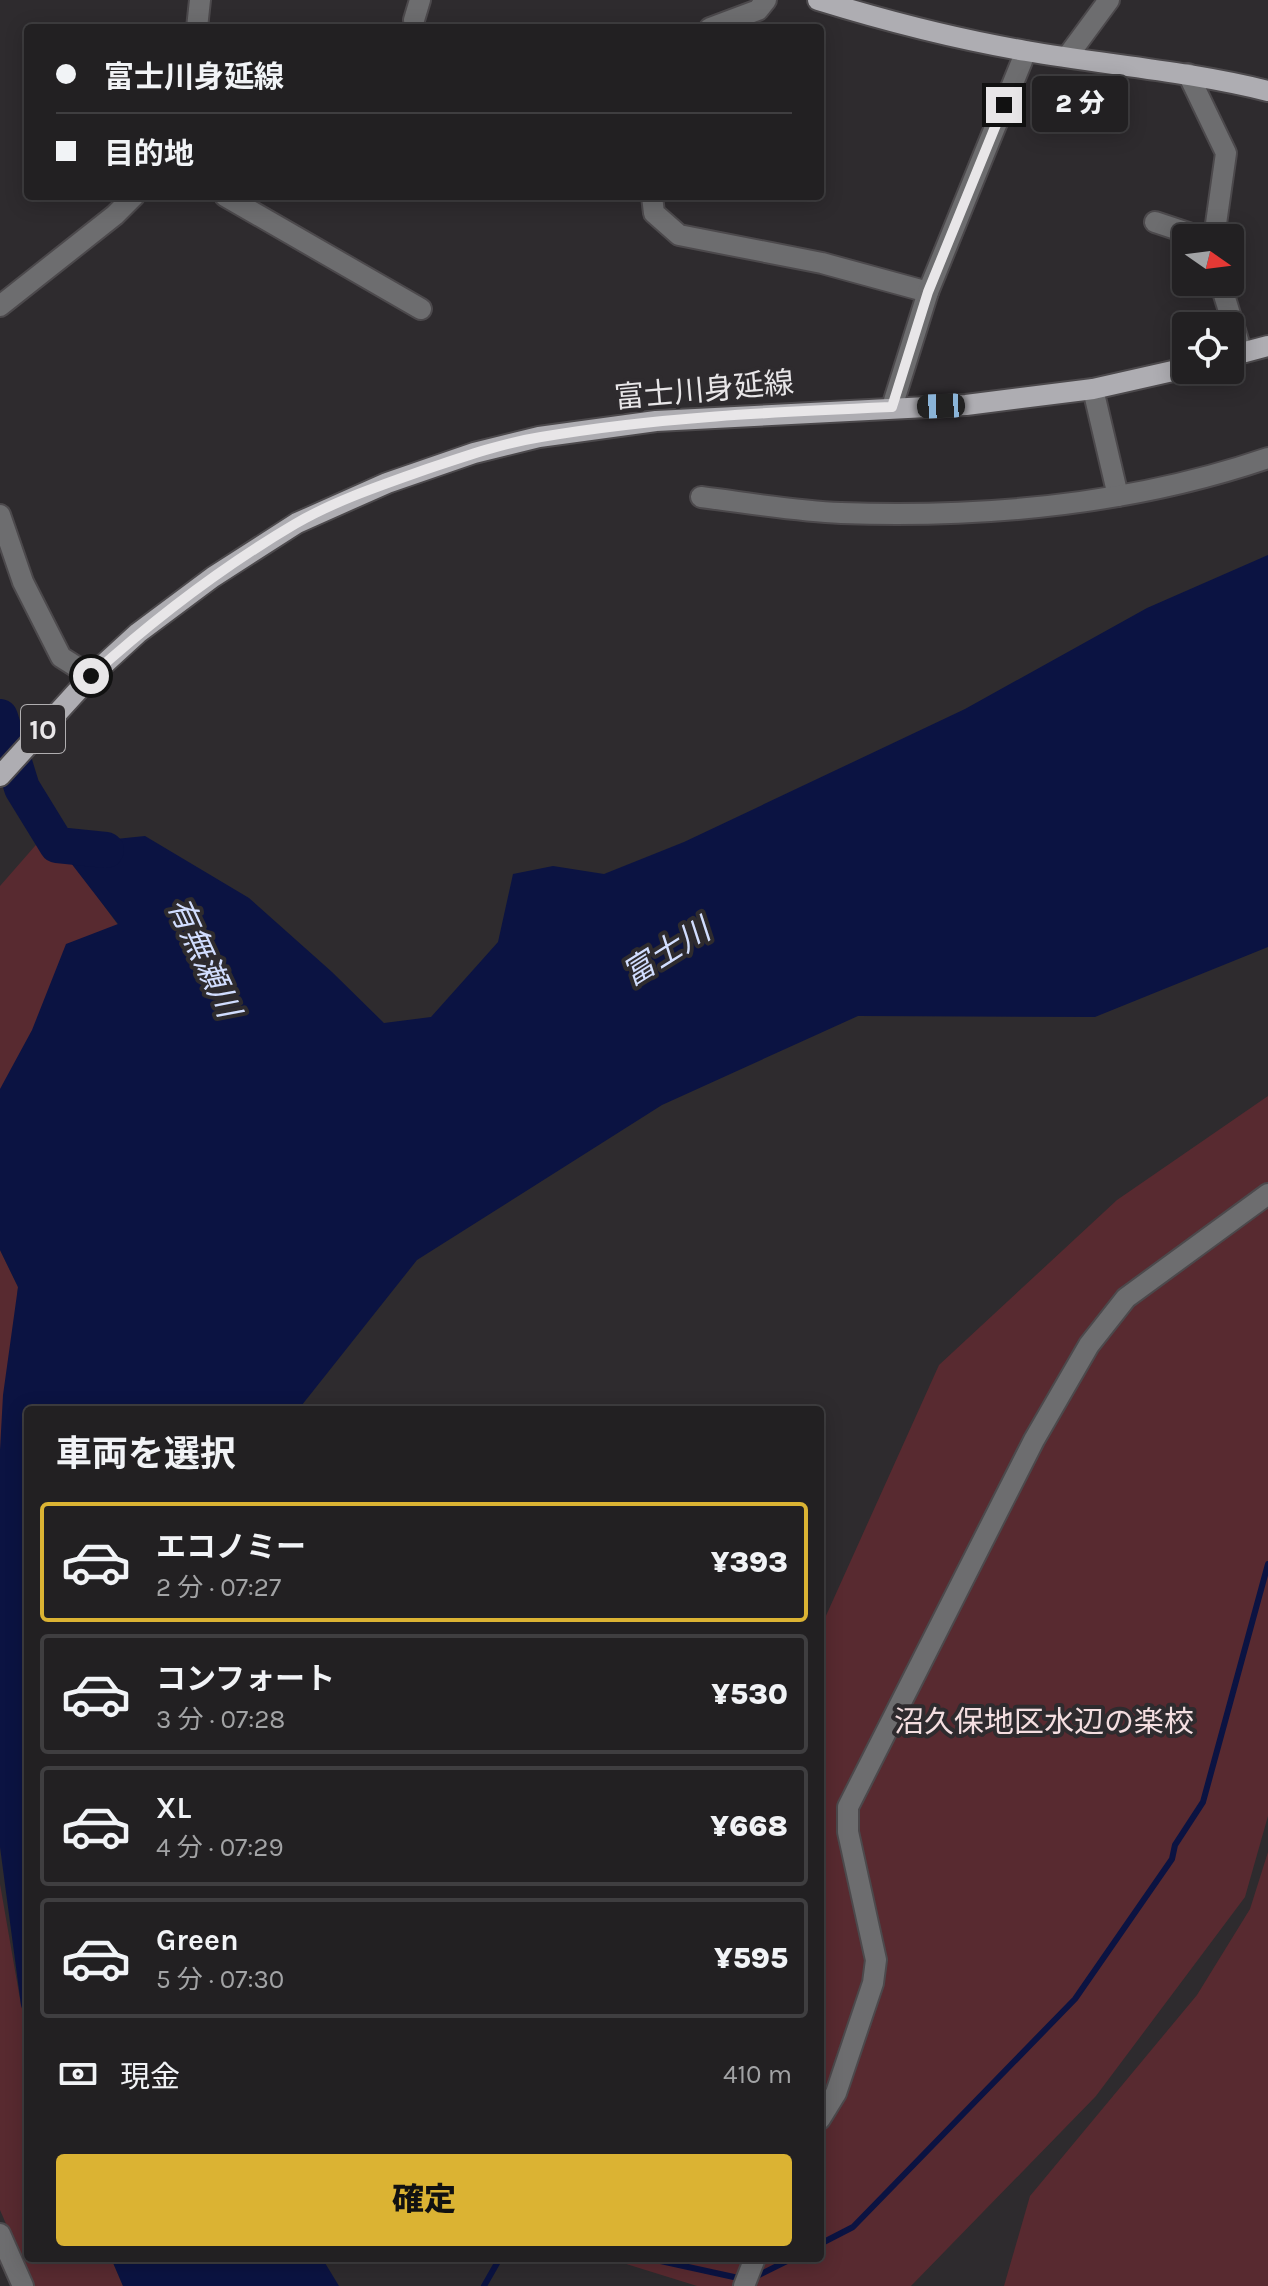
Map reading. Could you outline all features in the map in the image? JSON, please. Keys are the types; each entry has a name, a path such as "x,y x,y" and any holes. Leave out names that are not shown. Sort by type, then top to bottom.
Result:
{"main road":[{"path":"818,0 883,19 1026,51 1188,74 1268,91"},
{"path":"1244,353 1268,346"},
{"name":"富士川身延線","path":"0,776 88,679 150,623 213,577 297,523 387,483 474,453 539,437 656,421 966,405 1093,389 1172,371"}],"street":[{"path":"197,24 200,0"},
{"path":"414,20 420,0"},
{"path":"721,24 758,10 766,0"},
{"path":"1067,57 1109,0"},
{"path":"892,407 928,292 1026,51"},
{"path":"1188,74 1226,153 1216,224"},
{"path":"0,306 130,200"},
{"path":"232,200 421,309"},
{"path":"652,200 654,213 679,235 822,263 928,292"},
{"path":"1155,222 1172,228"},
{"path":"1093,389 1118,496"},
{"path":"701,497 838,512 922,514 1000,510 1118,496 1178,485 1268,458"},
{"path":"0,515 23,582 61,657 88,679"},
{"path":"824,2112 836,2093 873,1983 876,1960 848,1832 848,1807 1034,1440 1089,1345 1126,1298 1268,1194"},
{"path":"0,2234 23,2286"},
{"path":"744,2286 753,2262"}],"green space":[{"path":"49,830 118,925 0,1097 0,886"},
{"name":"沼久保地区水辺の楽校","path":"1268,1096 1268,1816 1245,1897 1096,2096 911,2286 697,2286 620,2262 824,2262 824,1620 939,1365 1117,1200"},
{"path":"0,1250 18,1287 0,1527"},
{"path":"1268,1852 1268,2286 1004,2286 1030,2196 1197,1995 1250,1909"},
{"path":"0,1884 24,2014 24,2262 113,2262 123,2286 33,2286 0,2210"}],"water":[{"name":"富士川","path":"1268,555 1268,947 1095,1017 858,1016 662,1105 417,1260 301,1406 24,1406 24,2015 0,1847 0,1450 3,1395 18,1287 0,1250 0,1089 32,1030 66,944 118,924 57,845 145,836 249,898 384,1023 431,1017 498,942 513,874 553,866 604,874 684,842 965,709 1147,608"},
{"path":"113,2262 324,2262 339,2286 123,2286"}],"waterway":[{"name":"有無瀬川","path":"0,717 22,788 57,845 106,850"},
{"path":"824,2242 853,2227 1075,1999 1172,1859 1175,1845 1203,1802 1268,1564"},
{"path":"484,2286 498,2262"},
{"path":"665,2262 743,2279"},
{"path":"753,2278 785,2262"}],"route":[{"path":"91,676 163,614 213,577 297,523 387,483 474,453 539,437 656,421 892,407 928,292 1004,105"}]}
